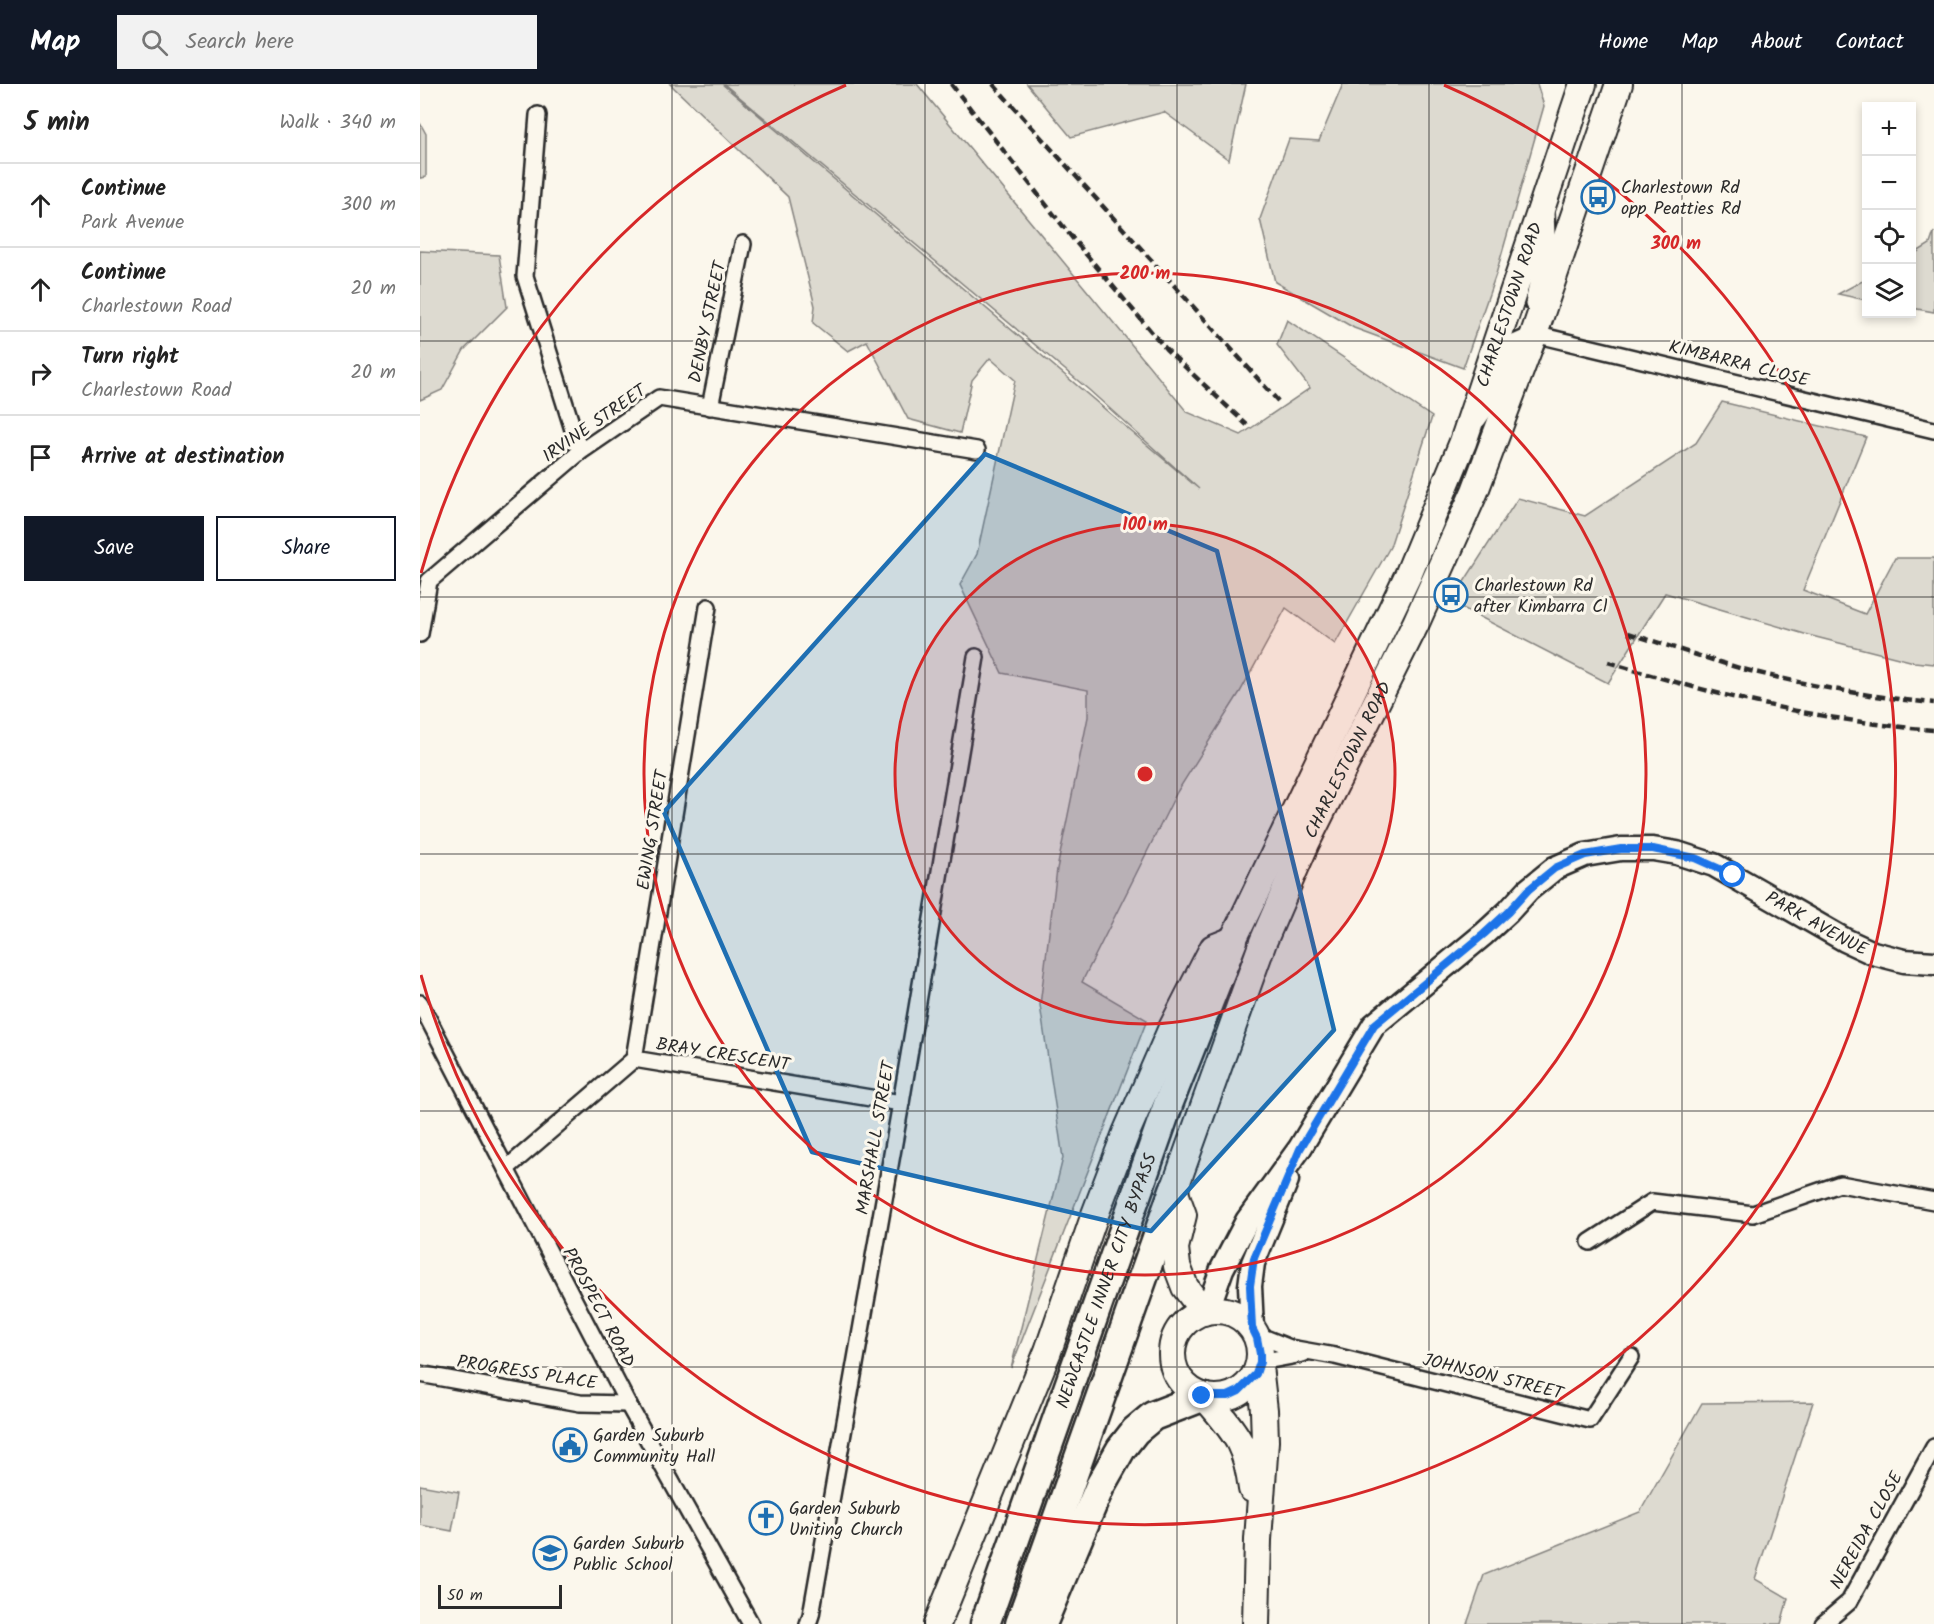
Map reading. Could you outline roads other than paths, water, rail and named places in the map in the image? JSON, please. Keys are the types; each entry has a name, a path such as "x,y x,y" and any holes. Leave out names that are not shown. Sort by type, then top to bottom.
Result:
{"highway":[{"name":"NEWCASTLE INNER CITY BYPASS","path":"985,1624 1169,1102 1233,940"},
{"name":"NEWCASTLE INNER CITY BYPASS","path":"1020,1624 1174,1190"},
{"path":"1042,1624 1100,1486 1121,1449 1135,1431 1153,1416 1203,1397"}],"main road":[{"name":"CHARLESTOWN ROAD","path":"1233,940 1409,573 1464,442 1583,84"},
{"name":"CHARLESTOWN ROAD","path":"1174,1190 1263,942 1306,843 1384,690 1466,511 1534,334 1619,84"},
{"name":"PARK AVENUE","path":"1205,1312 1222,1269 1247,1221 1300,1149 1374,1025 1484,934 1528,890 1555,868 1585,855 1621,849 1653,849 1695,858 1733,875 1845,940 1873,953 1904,961 1934,963"},
{"path":"937,1624 1048,1351 1094,1217 1171,1030 1213,948 1233,940"},
{"name":"PARK AVENUE","path":"1253,1331 1250,1286 1253,1263 1300,1149"},
{"path":"1174,1190 1183,1215 1175,1248 1177,1266 1182,1281 1205,1312"},
{"path":"1256,1624 1258,1540 1265,1441 1259,1346 1253,1331 1242,1319 1229,1312 1205,1312 1191,1318 1179,1330 1172,1357 1179,1378 1192,1391 1203,1397 1233,1430 1244,1449 1250,1471 1258,1540"},
{"path":"1203,1397 1228,1396 1239,1391 1252,1379 1259,1364"}],"street":[{"path":"538,115 525,276 580,452"},
{"name":"CHARLESTOWN ROAD","path":"1464,442 1494,397 1514,343 1534,334 1532,312 1547,235 1545,201"},
{"name":"DENBY STREET","path":"710,407 743,244"},
{"name":"KIMBARRA CLOSE","path":"1534,334 1934,430"},
{"name":"IRVINE STREET","path":"420,634 429,581 580,452 658,398 977,450"},
{"name":"EWING STREET","path":"634,1059 708,607"},
{"name":"MARSHALL STREET","path":"808,1624 812,1615 901,1104 976,657"},
{"name":"PROSPECT ROAD","path":"420,1003 628,1404 751,1624"},
{"name":"BRAY CRESCENT","path":"506,1169 634,1059 901,1104"},
{"path":"1590,1242 1652,1202 1753,1214 1840,1184 1934,1201"},
{"name":"JOHNSON STREET","path":"1253,1331 1290,1348 1329,1355 1590,1420 1631,1357"},
{"name":"JOHNSON STREET","path":"1259,1364 1312,1353"},
{"name":"PROGRESS PLACE","path":"420,1374 580,1404 628,1404"},
{"name":"NEREIDA CLOSE","path":"1823,1624 1849,1602 1934,1447"}],"railway":[{"path":"951,84 1074,240 1166,349 1247,425"},
{"path":"993,84 1278,401"},
{"path":"1628,633 1728,665 1790,680 1862,694 1934,703"},
{"path":"1608,662 1689,686 1770,705 1851,720 1934,730"}],"place":[{"name":"Charlestown Rd opp Peatties Rd","path":"1598,197"},
{"name":"Charlestown Rd after Kimbarra Cl","path":"1451,595"},
{"name":"Garden Suburb Community Hall","path":"570,1445"},
{"name":"Garden Suburb Uniting Church","path":"766,1518"},
{"name":"Garden Suburb Public School","path":"550,1553"}]}
